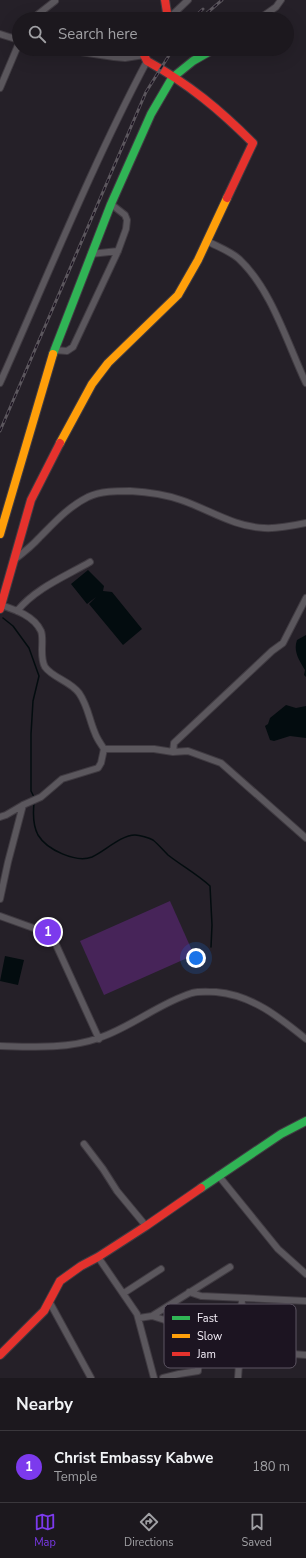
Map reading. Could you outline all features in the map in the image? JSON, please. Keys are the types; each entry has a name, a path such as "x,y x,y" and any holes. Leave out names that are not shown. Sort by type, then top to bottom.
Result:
{"street":[{"path":"165,0 167,12"},
{"path":"175,12 188,0"},
{"path":"269,12 276,7 281,0"},
{"path":"41,12 55,1"},
{"path":"0,34 12,39"},
{"path":"0,88 13,56"},
{"path":"107,56 125,58 139,56"},
{"path":"0,383 97,160 146,56"},
{"path":"0,817 41,797 62,779 98,768 101,763 104,749 95,732 88,708 80,694 74,687 44,666 42,660 42,632 33,620 17,611 1,607 31,500 38,482 92,384 126,344 178,295 198,260 253,143 225,115 205,98 172,78 147,56"},
{"path":"0,534 54,350 111,204 151,114 172,78 202,56"},
{"path":"54,350 67,351 72,347 118,251 126,229 127,220 125,214 111,204"},
{"path":"207,241 239,259 259,284 270,301 306,383"},
{"path":"91,254 118,251"},
{"path":"14,560 74,505 100,493 120,491 164,495 228,519 264,528 286,527 306,523"},
{"path":"17,611 32,595 45,586 90,562"},
{"path":"173,752 174,743 283,642 306,598"},
{"path":"104,749 154,749 173,752 188,751 221,763 306,838"},
{"path":"0,899 8,862 26,803"},
{"path":"0,916 39,930 53,938 99,1038"},
{"path":"0,1046 71,1045 99,1038 122,1028 175,1000 193,993 206,991 241,997 264,1007 306,1039"},
{"path":"0,1355 37,1318 49,1301 60,1281 80,1266 98,1257 146,1226 218,1175 281,1134 306,1121"},
{"path":"84,1144 117,1192 146,1226"},
{"path":"218,1175 278,1249 306,1274"},
{"path":"98,1257 124,1293 139,1318 154,1378"},
{"path":"170,1304 230,1267"},
{"path":"124,1293 161,1269"},
{"path":"189,1292 201,1296 306,1301"},
{"path":"242,1298 242,1304"},
{"path":"49,1301 91,1378"},
{"path":"139,1318 152,1316 164,1308"},
{"path":"152,1316 164,1320"},
{"path":"296,1354 306,1355"},
{"path":"163,1378 198,1371 198,1368"},
{"path":"238,1378 239,1368"}],"shaded area":[{"path":"88,570 104,586 103,591 112,592 142,629 123,645 89,604 96,597 87,604 71,584"},
{"path":"306,635 306,677 304,675 305,670 296,652 296,644 297,640"},
{"path":"286,705 296,708 306,706 306,738 290,736 274,741 270,740 265,726 268,724 270,718"},
{"path":"170,901 194,955 104,995 80,941"},
{"path":"5,956 24,960 18,985 0,981"}],"waterway":[{"path":"3,618 13,626 29,648 39,676 33,701 31,734 31,791 34,797"},
{"path":"34,803 35,828 38,835 48,846 62,854 78,858 92,857 119,840 135,835 153,840 168,855 210,886 212,925 211,947"}],"railway":[{"path":"208,12 222,0"},
{"path":"200,12 203,9"},
{"path":"0,431 146,92 169,56"}],"traffic: fast":[{"path":"53,354 111,204 151,114 172,78 202,56"},
{"path":"201,1188 281,1134 306,1121"}],"traffic: slow":[{"path":"60,443 92,384 108,363 178,295 198,260 227,198"},
{"path":"0,534 53,354"}],"traffic: jam":[{"path":"165,0 167,12"},
{"path":"144,56 147,61 177,79 203,98 253,143 227,198"},
{"path":"0,609 31,500 60,443"},
{"path":"0,1355 44,1311 60,1281 81,1266 98,1257 146,1226 201,1188"}],"place":[{"name":"Christ Embassy Kabwe","path":"48,932"}]}
